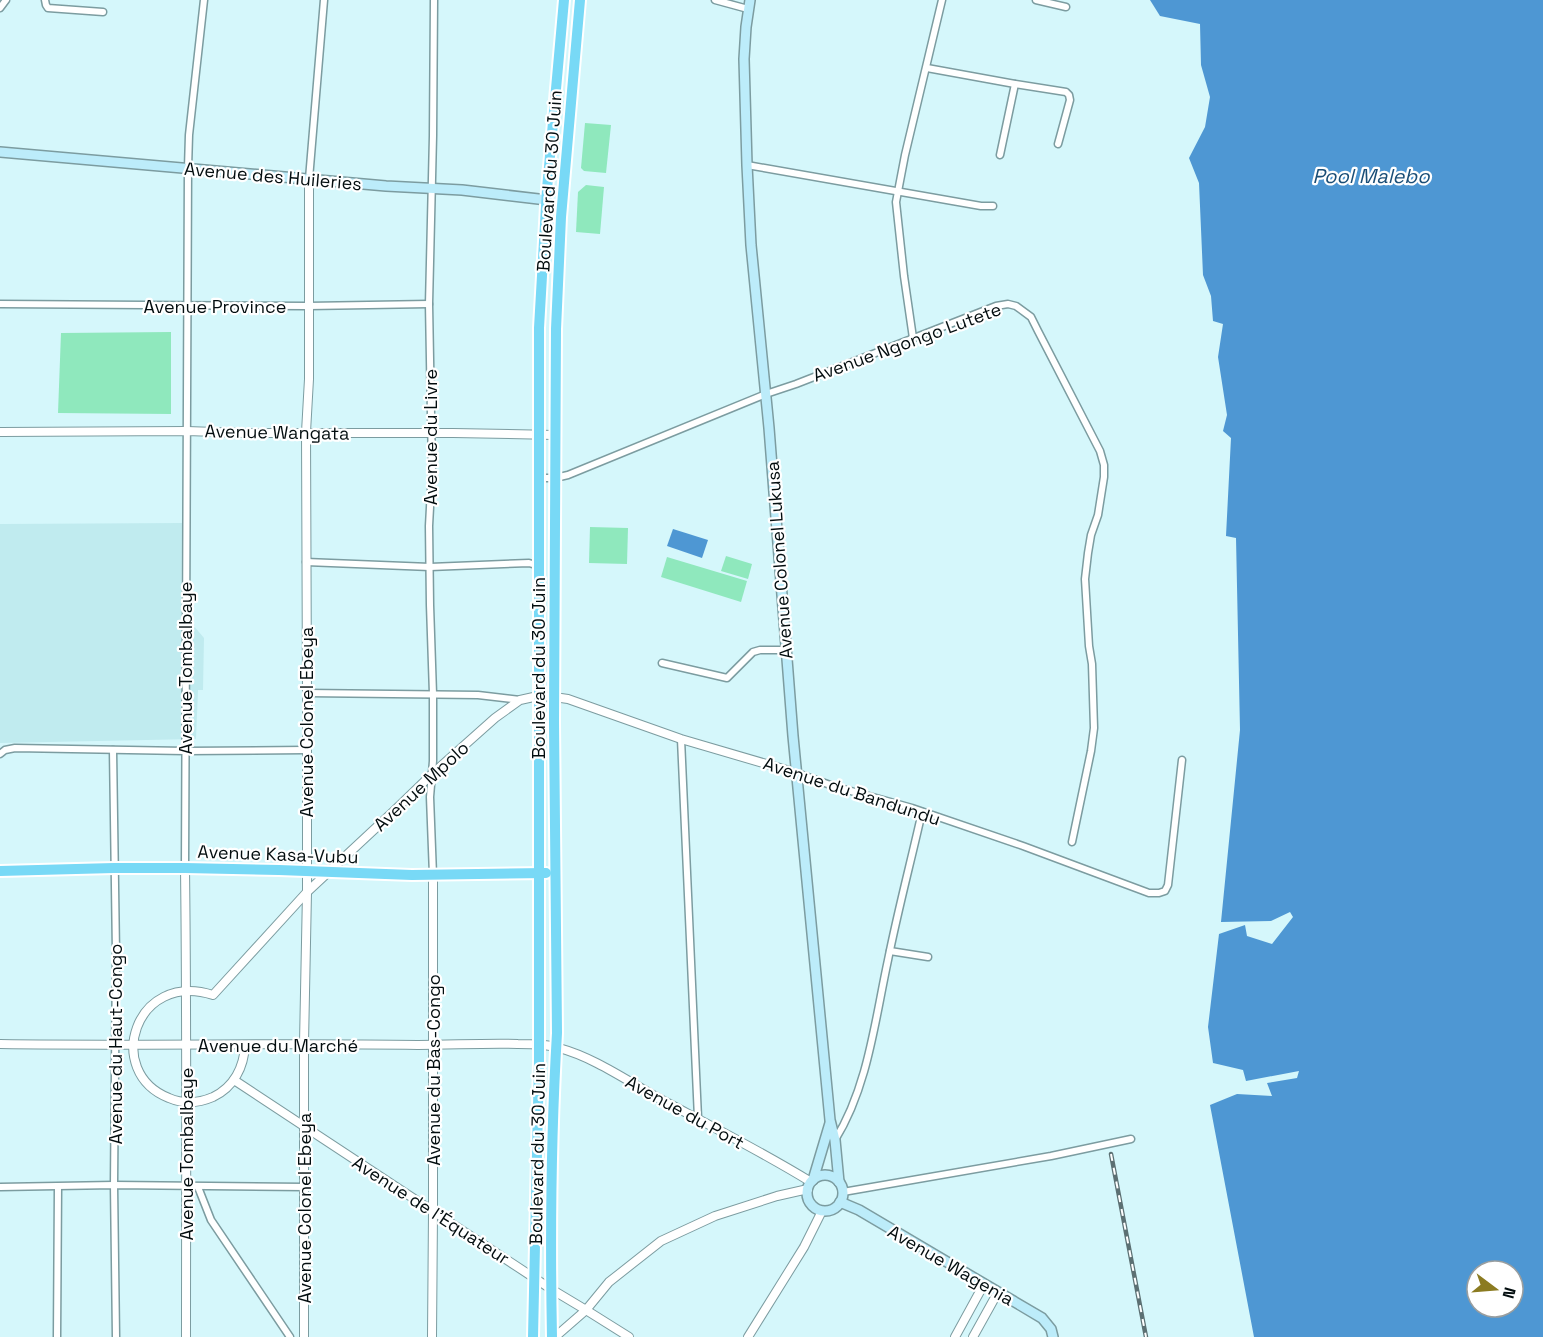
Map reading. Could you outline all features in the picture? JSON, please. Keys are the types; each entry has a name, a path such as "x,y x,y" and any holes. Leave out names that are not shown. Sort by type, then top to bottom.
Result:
{"main road":[{"name":"Boulevard du 30 Juin","path":"533,1337 539,1044 539,328 564,0"},
{"name":"Boulevard du 30 Juin","path":"553,1337 551,1289 556,1047 554,697 556,329 561,217 580,0"},
{"name":"Avenue Colonel Lukusa","path":"749,5 744,59 751,245 766,394 797,772 830,1120 835,1140 839,1182"},
{"name":"Avenue des Huileries","path":"0,152 462,190 547,200"},
{"name":"Avenue Kasa-Vubu","path":"0,871 185,868 433,874 555,873"},
{"name":"Avenue Colonel Lukusa","path":"811,1184 830,1120"},
{"path":"819,1176 833,1177 839,1182 843,1192 840,1203 832,1209 822,1211 812,1205 807,1195 811,1184 819,1176"},
{"name":"Avenue Wagenia","path":"840,1203 859,1210 1042,1318 1051,1329 1053,1337"}],"street":[{"path":"0,8 6,0"},
{"path":"45,0 48,8 103,12"},
{"name":"Avenue Tombalbaye","path":"186,1337 185,751 188,168 189,135 204,0"},
{"path":"309,179 324,0"},
{"name":"Avenue du Livre","path":"433,874 430,797 433,761 433,694 430,655 432,433 429,304 434,0"},
{"path":"715,0 749,5"},
{"path":"913,338 897,217 897,191 942,0"},
{"path":"1036,0 1066,7"},
{"path":"927,68 1065,92 1069,95 1070,100 1058,144"},
{"path":"1000,155 1015,84"},
{"path":"747,165 981,206 993,206"},
{"name":"Avenue Colonel Ebeya","path":"304,1337 304,1043 307,892 306,432 309,379 309,179"},
{"name":"Avenue Province","path":"0,304 187,306 429,304"},
{"name":"Avenue Ngongo Lutete","path":"539,478 568,476 766,394 996,306 1008,304 1023,310 1031,317 1104,465 1102,496 1089,544 1085,579 1092,664 1094,728 1072,842"},
{"name":"Avenue Wangata","path":"0,432 187,431 555,435"},
{"path":"306,562 430,567 529,563 539,566"},
{"path":"662,663 727,678 753,652 786,650"},
{"path":"307,693 433,694 520,700"},
{"name":"Avenue Mpolo","path":"187,990 213,995 307,892 495,718 520,700 538,696 554,697"},
{"name":"Avenue du Bandundu","path":"554,697 568,699 681,739 797,772 833,786 922,812 1149,893 1165,891 1168,885 1182,760"},
{"path":"681,739 698,1118"},
{"path":"1,753 15,748 185,751 306,750"},
{"name":"Avenue du Haut-Congo","path":"113,750 116,1337"},
{"path":"835,1140 846,1123 867,1062 922,812"},
{"name":"Avenue du Bas-Congo","path":"432,1337 433,874"},
{"path":"890,951 928,957"},
{"path":"187,990 167,995 149,1007 138,1024 133,1045 134,1057 138,1069 152,1089 168,1098 186,1102 196,1102 217,1095 234,1080 242,1064 245,1045"},
{"name":"Avenue du Marché","path":"0,1044 433,1045 495,1043 539,1044 556,1047"},
{"name":"Avenue du Port","path":"556,1047 583,1056 698,1118 811,1184"},
{"name":"Avenue de l'Équateur","path":"234,1080 535,1279 629,1337"},
{"path":"843,1192 1051,1156 1131,1139"},
{"path":"553,1337 586,1310 609,1282 661,1241 715,1216 811,1184"},
{"path":"0,1187 114,1185 305,1187"},
{"path":"57,1337 58,1187"},
{"path":"198,1187 211,1220 290,1337"},
{"path":"748,1337 804,1247 822,1211"},
{"path":"954,1337 984,1284"},
{"path":"973,1337 998,1292"}],"shaded area":[{"path":"182,523 181,625 193,625 204,638 203,690 198,690 196,739 0,743 0,524"}],"green space":[{"path":"585,123 611,125 606,173 584,171 581,168"},
{"path":"586,185 604,187 600,234 576,232 578,192"},
{"path":"171,332 171,414 58,413 61,333"},
{"path":"590,527 628,528 627,564 589,563"},
{"path":"726,556 752,564 748,579 721,571"},
{"path":"667,557 747,581 741,602 661,577"}],"water":[{"name":"Pool Malebo","path":"1150,0 1543,0 1543,1337 1254,1337 1210,1105 1237,1094 1272,1096 1267,1083 1297,1078 1299,1071 1246,1081 1243,1070 1213,1063 1208,1027 1219,934 1245,925 1247,936 1272,944 1293,917 1290,912 1271,921 1221,922 1240,730 1236,538 1226,536 1231,438 1223,431 1227,415 1218,357 1223,324 1213,321 1211,296 1203,275 1199,183 1189,158 1205,127 1210,97 1201,65 1200,24 1160,16"},
{"path":"673,529 708,540 702,558 667,546"}],"railway":[{"path":"1111,1154 1146,1337"}]}
